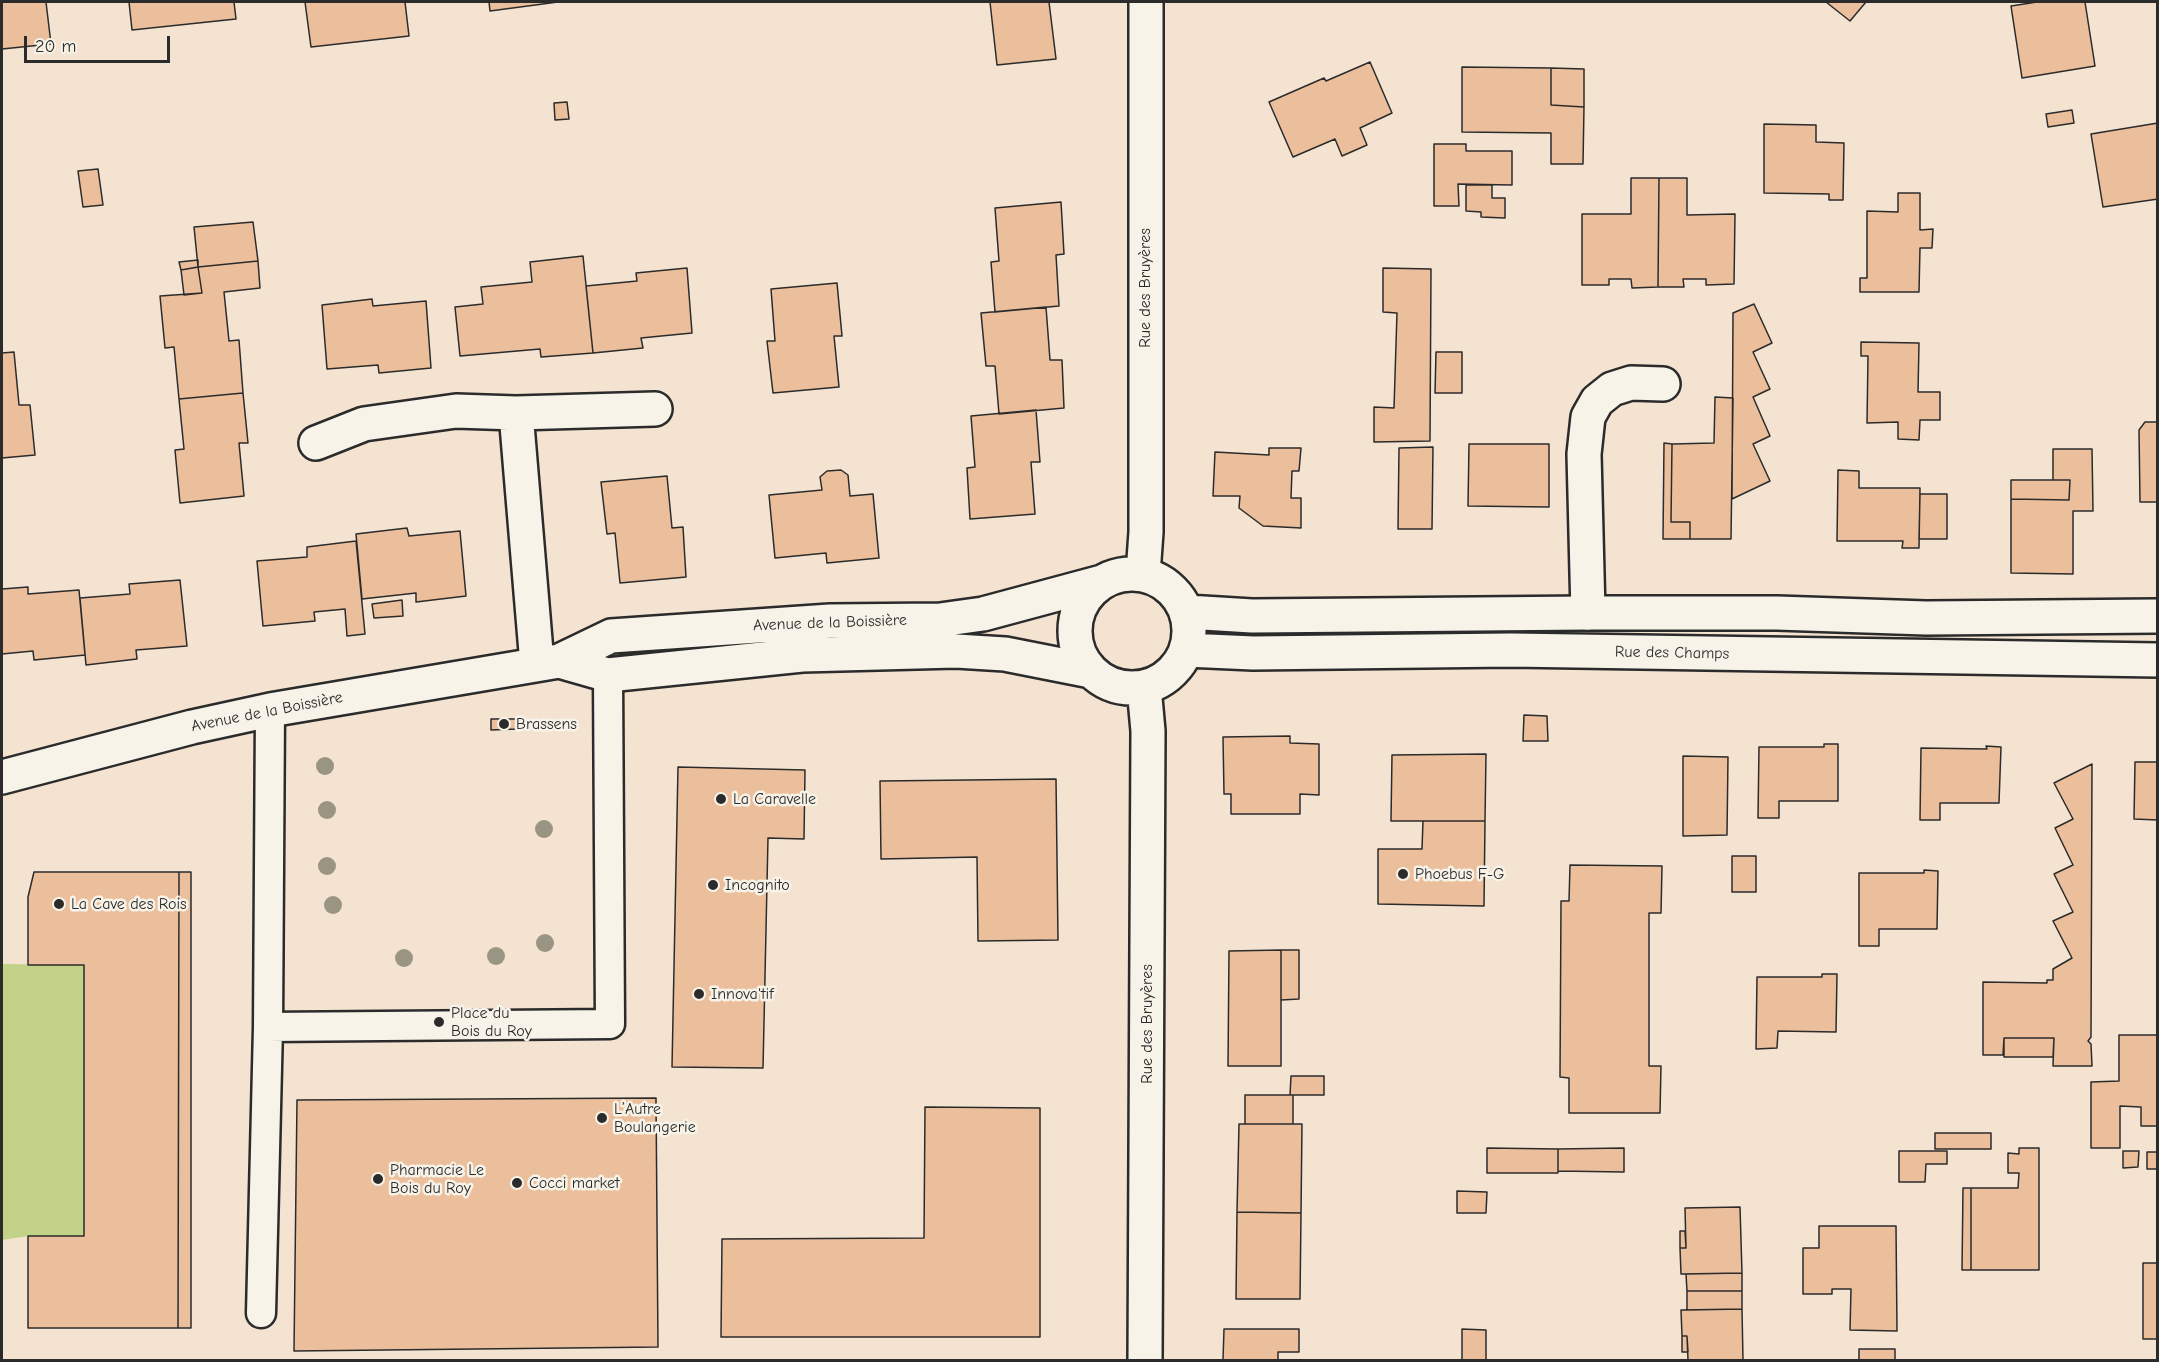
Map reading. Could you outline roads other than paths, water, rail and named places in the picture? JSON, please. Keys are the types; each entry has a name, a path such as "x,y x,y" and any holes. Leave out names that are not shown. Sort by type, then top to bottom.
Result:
{"street":[{"name":"Rue des Bruyères","path":"1143,574 1146,532 1146,2"},
{"path":"1588,613 1584,453 1587,417 1597,401 1612,389 1631,383 1663,384"},
{"path":"316,443 364,424 456,411 516,413 655,409"},
{"path":"516,413 548,662"},
{"path":"1121,574 1143,574 1161,581 1177,594 1186,612 1190,631 1186,650 1177,668 1162,680 1144,687 1124,688 1106,682 1091,671 1080,654 1075,636 1077,615 1086,597 1102,582 1121,574"},
{"name":"Avenue de la Boissière","path":"2,777 192,727 270,710 548,662 611,636 830,621 940,620 983,614 1102,582"},
{"path":"1186,612 1252,616 1588,613 1926,618 2157,616"},
{"name":"Rue des Champs","path":"1186,650 1253,653 1511,650 2157,660"},
{"name":"Avenue de la Boissière","path":"548,662 608,675 802,655 956,651 1005,654 1091,671"},
{"name":"Rue des Bruyères","path":"1144,687 1148,731 1145,1360"}],"lane":[{"path":"268,1027 610,1024 608,675"},
{"path":"261,1313 268,1027 270,710"}],"place":[{"name":"Brassens","path":"504,724"},
{"name":"La Caravelle","path":"721,799"},
{"name":"Phoebus F-G","path":"1403,874"},
{"name":"Incognito","path":"713,885"},
{"name":"La Cave des Rois","path":"59,904"},
{"name":"Innova'tif","path":"699,994"},
{"name":"Place du Bois du Roy","path":"439,1022"},
{"name":"L’Autre Boulangerie","path":"602,1118"},
{"name":"Pharmacie Le Bois du Roy","path":"378,1179"},
{"name":"Cocci market","path":"517,1183"}]}
